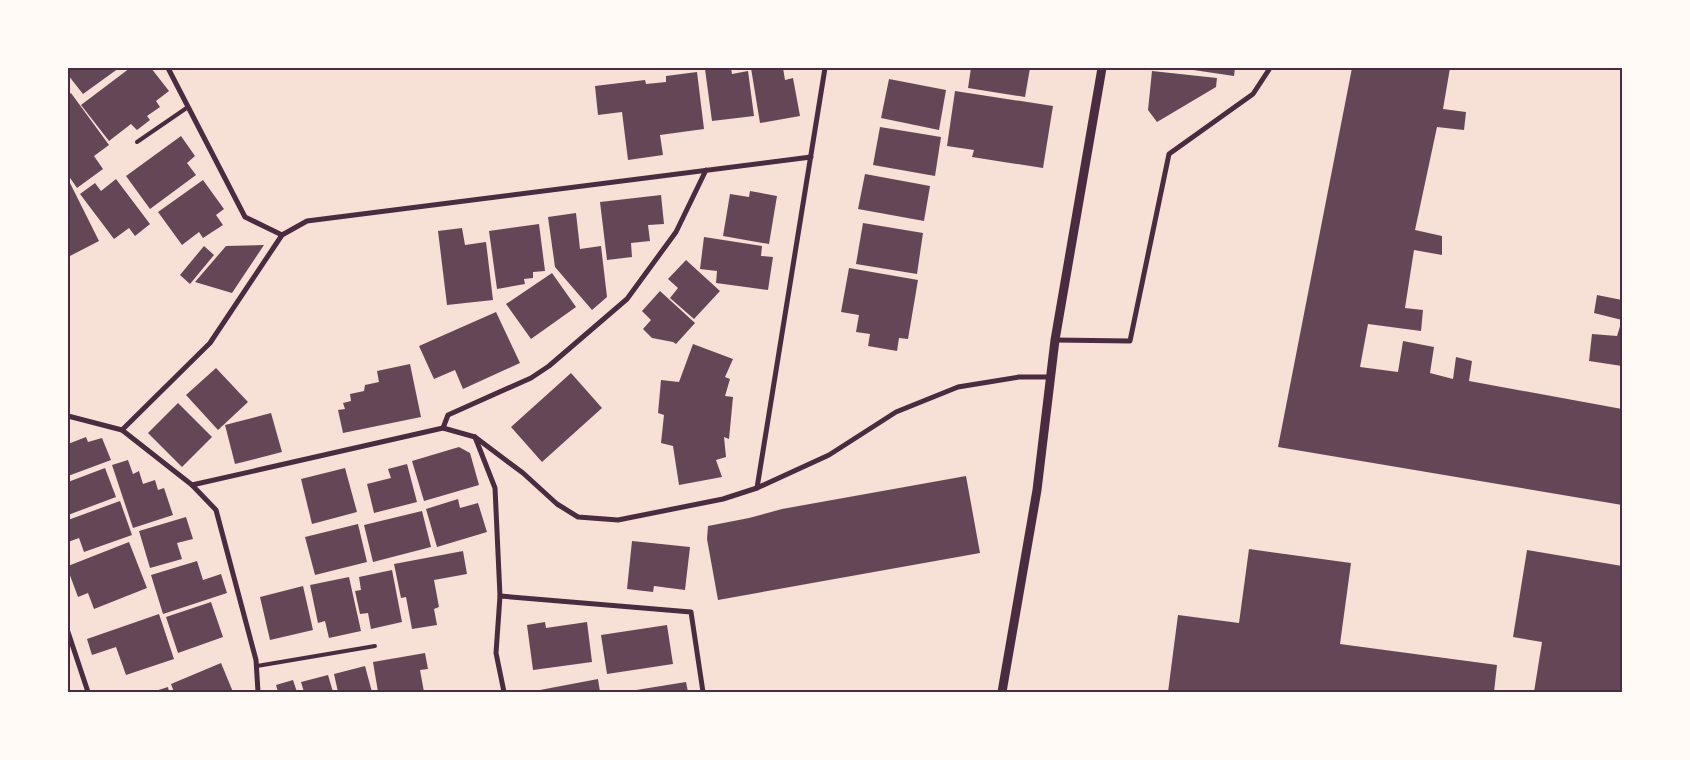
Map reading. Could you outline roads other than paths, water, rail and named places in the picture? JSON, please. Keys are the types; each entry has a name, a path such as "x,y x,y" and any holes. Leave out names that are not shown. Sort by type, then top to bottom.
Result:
{"street":[{"path":"168,68 245,217 282,235"},
{"path":"757,488 825,68"},
{"path":"1002,692 1037,490 1050,377 1102,68"},
{"path":"1056,340 1130,341 1169,154 1253,94 1270,68"},
{"path":"122,430 210,343 282,235 307,222 811,157"},
{"path":"443,428 448,415 531,378 549,366 626,299 676,232 706,170"},
{"path":"192,485 443,428 475,437 523,474 557,504 578,517 618,520 723,499 757,488 829,455 896,412 958,387 1019,377 1050,377"},
{"path":"68,416 122,430 192,485 216,510 256,660 258,692"},
{"path":"475,437 496,488 500,596 496,654 504,692"},
{"path":"500,596 691,612 703,692"},
{"path":"68,635 88,692"}],"lane":[{"path":"137,142 188,107"},
{"path":"257,666 375,646"}]}
